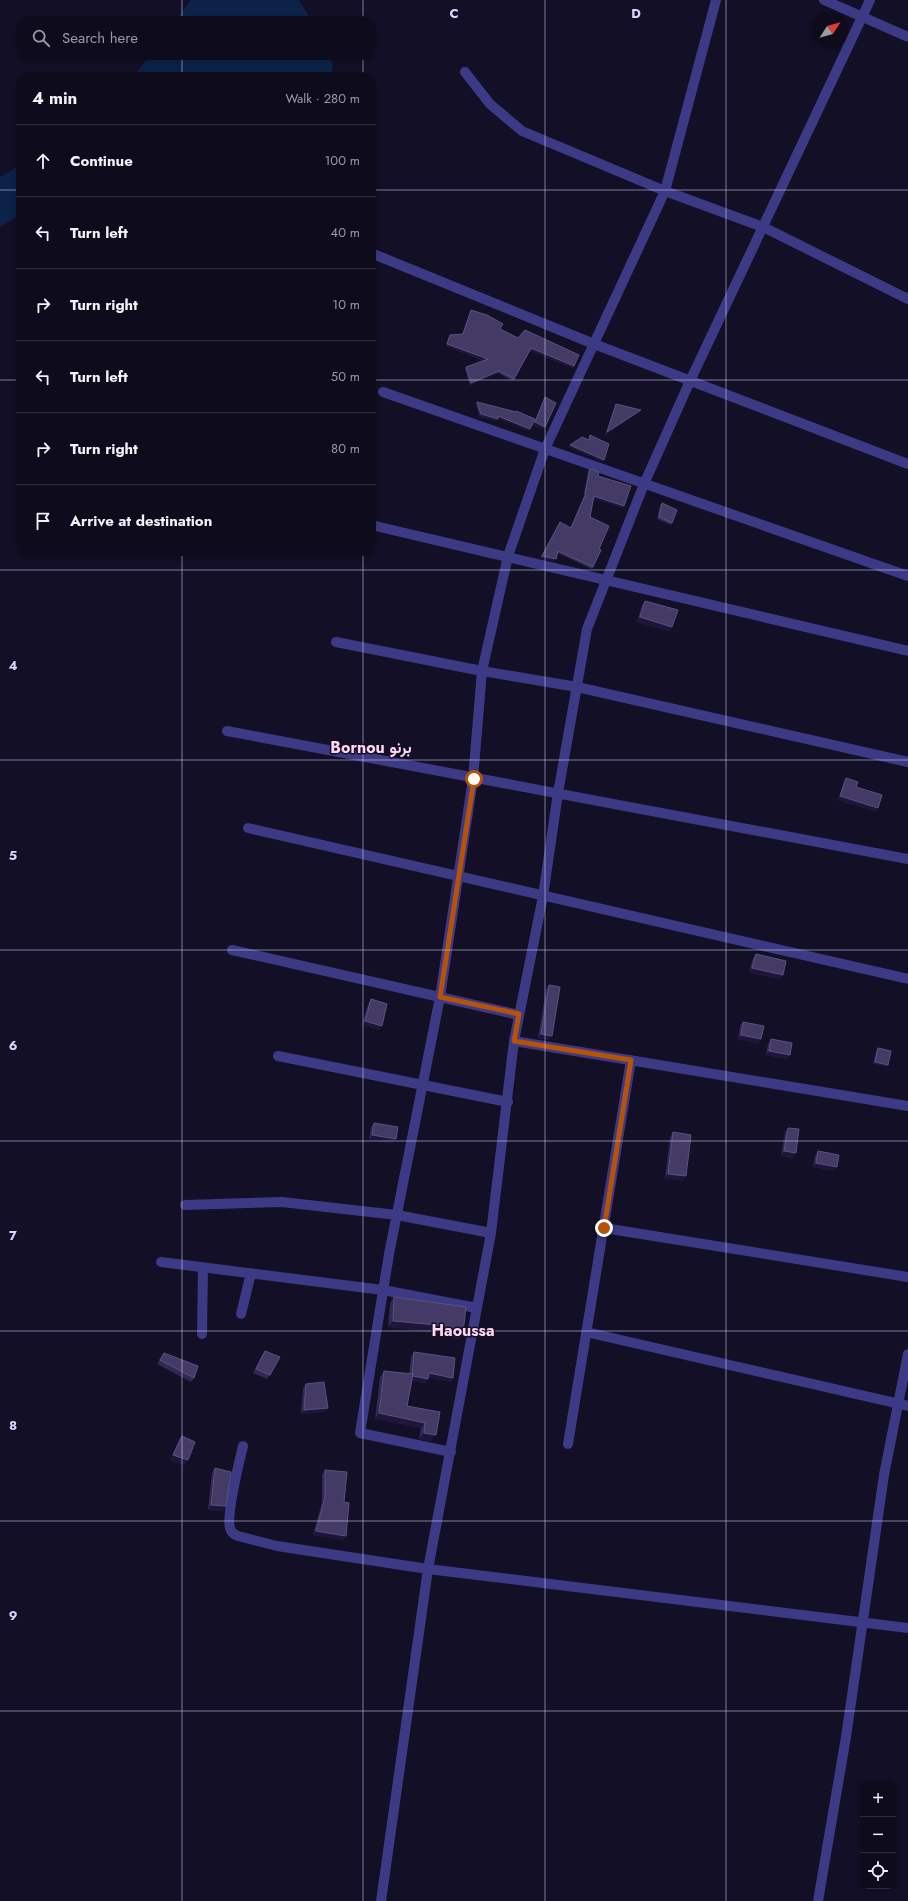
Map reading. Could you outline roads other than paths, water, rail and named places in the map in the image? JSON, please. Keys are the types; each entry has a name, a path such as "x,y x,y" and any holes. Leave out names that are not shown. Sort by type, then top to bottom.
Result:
{"street":[{"path":"451,1452 360,1433 397,1215 440,997 474,779 482,671 508,556 545,449 665,191 716,0"},
{"path":"824,0 908,37"},
{"path":"381,1901 428,1569 491,1232 508,1102 514,1041 543,896 558,793 587,629 644,484 690,382 870,0"},
{"path":"465,72 490,104 522,131 665,191 763,227 908,299"},
{"path":"376,255 690,382 908,464"},
{"path":"383,392 908,576"},
{"path":"376,526 908,651"},
{"path":"336,642 482,671 577,687 908,762"},
{"path":"228,731 474,779 558,793 908,859"},
{"path":"248,828 908,980"},
{"path":"232,950 519,1014"},
{"path":"514,1041 908,1106"},
{"path":"278,1056 508,1102"},
{"path":"568,1444 631,1060"},
{"path":"185,1205 282,1202 397,1215 491,1232"},
{"path":"604,1228 908,1277"},
{"path":"161,1262 384,1290 477,1308"},
{"path":"202,1334 203,1267"},
{"path":"241,1314 251,1273"},
{"path":"586,1332 903,1405"},
{"path":"818,1901 846,1737 884,1475 903,1405 908,1354"},
{"path":"243,1446 229,1514 232,1534 277,1546 428,1569 908,1628"}],"water":[{"path":"191,0 299,0 309,16 179,16"},
{"path":"146,60 330,60 333,65 332,72 137,72"},
{"path":"16,167 16,217 0,227 0,177"}],"district":[{"name":"Bornou برنو","path":"371,747"},
{"name":"Haoussa","path":"463,1330"}]}
